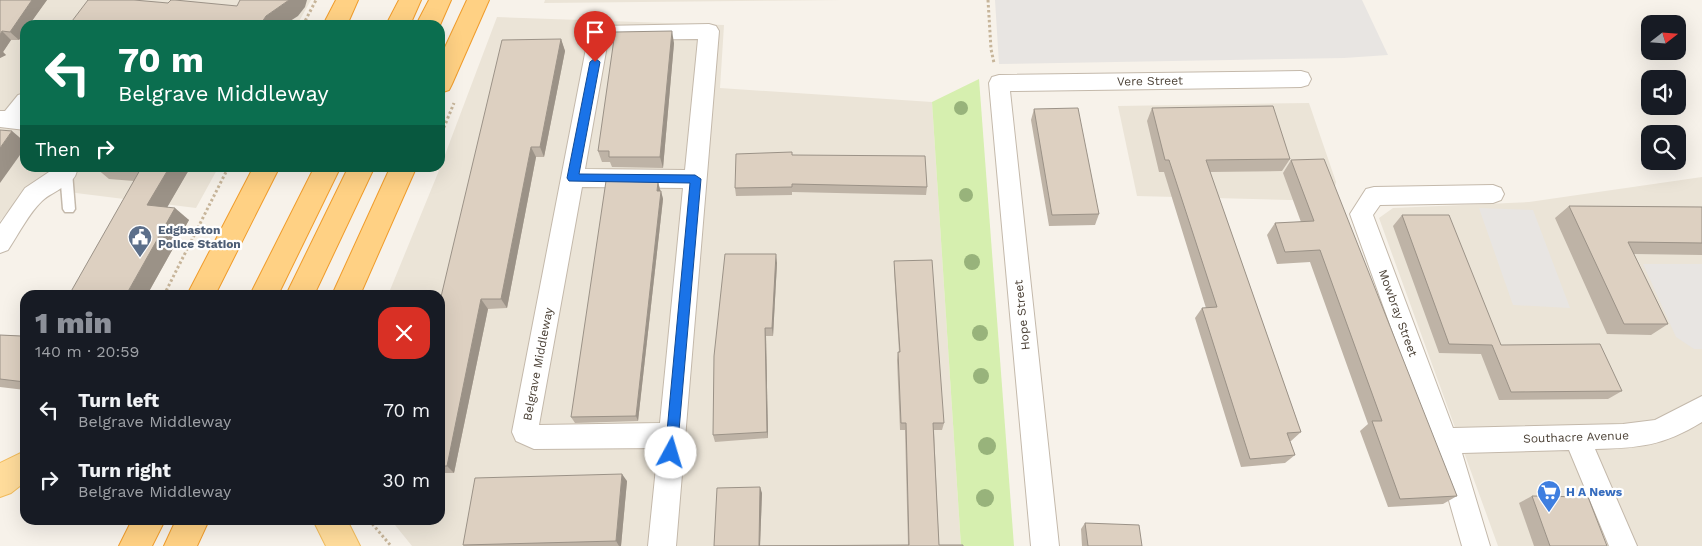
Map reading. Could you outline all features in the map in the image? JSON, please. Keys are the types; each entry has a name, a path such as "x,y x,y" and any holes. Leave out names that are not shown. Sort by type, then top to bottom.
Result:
{"highway":[{"path":"400,20 410,0"},
{"path":"430,20 440,0"},
{"path":"445,73 478,0"},
{"path":"204,290 264,172"},
{"path":"266,290 325,172"},
{"path":"302,290 359,172"},
{"path":"348,290 400,172"},
{"path":"135,546 146,525"},
{"path":"180,546 190,525"}],"main road":[{"path":"332,525 344,546"}],"street":[{"name":"Belgrave Middleway","path":"673,435 534,437 525,432 599,33 709,32 695,179"},
{"name":"Vere Street","path":"999,83 1302,79"},
{"name":"Hope Street","path":"999,83 1045,546"},
{"path":"12,120 20,108"},
{"path":"0,243 33,195 63,172"},
{"path":"573,178 695,179 662,546"},
{"name":"Mowbray Street","path":"1476,546 1445,441 1361,214 1374,196 1493,194"},
{"name":"Southacre Avenue","path":"1445,441 1577,438 1623,436 1655,432 1677,423 1702,408"},
{"path":"1577,438 1623,546"}],"lane":[{"path":"66,172 69,209"}],"path":[{"path":"306,20 316,0"},
{"path":"988,0 991,49 999,83"},
{"path":"445,125 453,106"},
{"path":"167,290 226,172"},
{"path":"374,525 391,546"}],"shaded area":[{"path":"0,0 311,0 300,20 20,20 20,172 216,172 196,208 28,187 0,221"},
{"path":"545,0 843,0 544,3"},
{"path":"995,0 1362,0 1388,55 1344,58 999,64"},
{"path":"497,17 724,25 720,88 932,102 961,546 412,546 395,525 445,525 445,290 390,290 438,172 445,172 445,155"},
{"path":"1309,103 1336,182 1332,201 1137,196 1118,106"},
{"path":"1702,177 1702,546 1498,546 1379,218 1393,208 1529,202"},
{"path":"1479,208 1533,210 1570,308 1513,305"},
{"path":"1643,264 1702,264 1702,349 1694,349 1676,337"}],"green space":[{"path":"979,79 1014,546 961,546 932,102"}],"building":[{"path":"0,0 32,0 10,32 2,31 0,35"},
{"path":"88,0 134,0 168,3 171,0 175,0 237,6 240,0 289,0 266,16 263,20 73,20"},
{"path":"672,31 660,157 609,157 609,151 598,151 615,32"},
{"path":"561,39 540,147 531,147 501,299 481,299 447,466 445,466 445,290 443,290 502,40"},
{"path":"1273,106 1290,159 1206,160 1301,432 1287,433 1295,455 1250,459 1202,308 1217,307 1169,160 1165,160 1152,108"},
{"path":"1078,108 1099,214 1052,215 1034,109"},
{"path":"0,130 12,131 0,148"},
{"path":"792,152 792,155 925,156 927,187 792,184 792,187 735,188 736,154"},
{"path":"1324,159 1457,496 1400,499 1372,421 1382,421 1320,250 1285,252 1275,223 1314,221 1291,160"},
{"path":"139,172 167,172 147,205 175,208 129,290 72,290"},
{"path":"606,181 658,182 657,191 661,191 636,416 571,417"},
{"path":"1569,206 1702,207 1702,243 1628,242 1668,324 1624,324"},
{"path":"1402,215 1449,215 1501,345 1600,344 1622,391 1511,392 1492,345 1449,344"},
{"path":"725,254 776,254 772,328 765,328 767,432 713,435 714,356"},
{"path":"932,260 944,423 933,423 939,545 963,546 759,546 909,545 906,423 901,423 898,352 900,352 894,261"},
{"path":"0,335 20,336 20,381 0,379"},
{"path":"622,474 616,541 463,545 475,478"},
{"path":"760,487 759,546 714,546 717,488"},
{"path":"1532,496 1588,497 1607,546 1550,546"},
{"path":"1085,523 1139,525 1142,546 1088,546"}],"place":[{"name":"Edgbaston Police Station","path":"140,258"},
{"name":"H A News","path":"1549,513"}],"route":[{"path":"595,62 573,178 695,179 671,453"}]}
